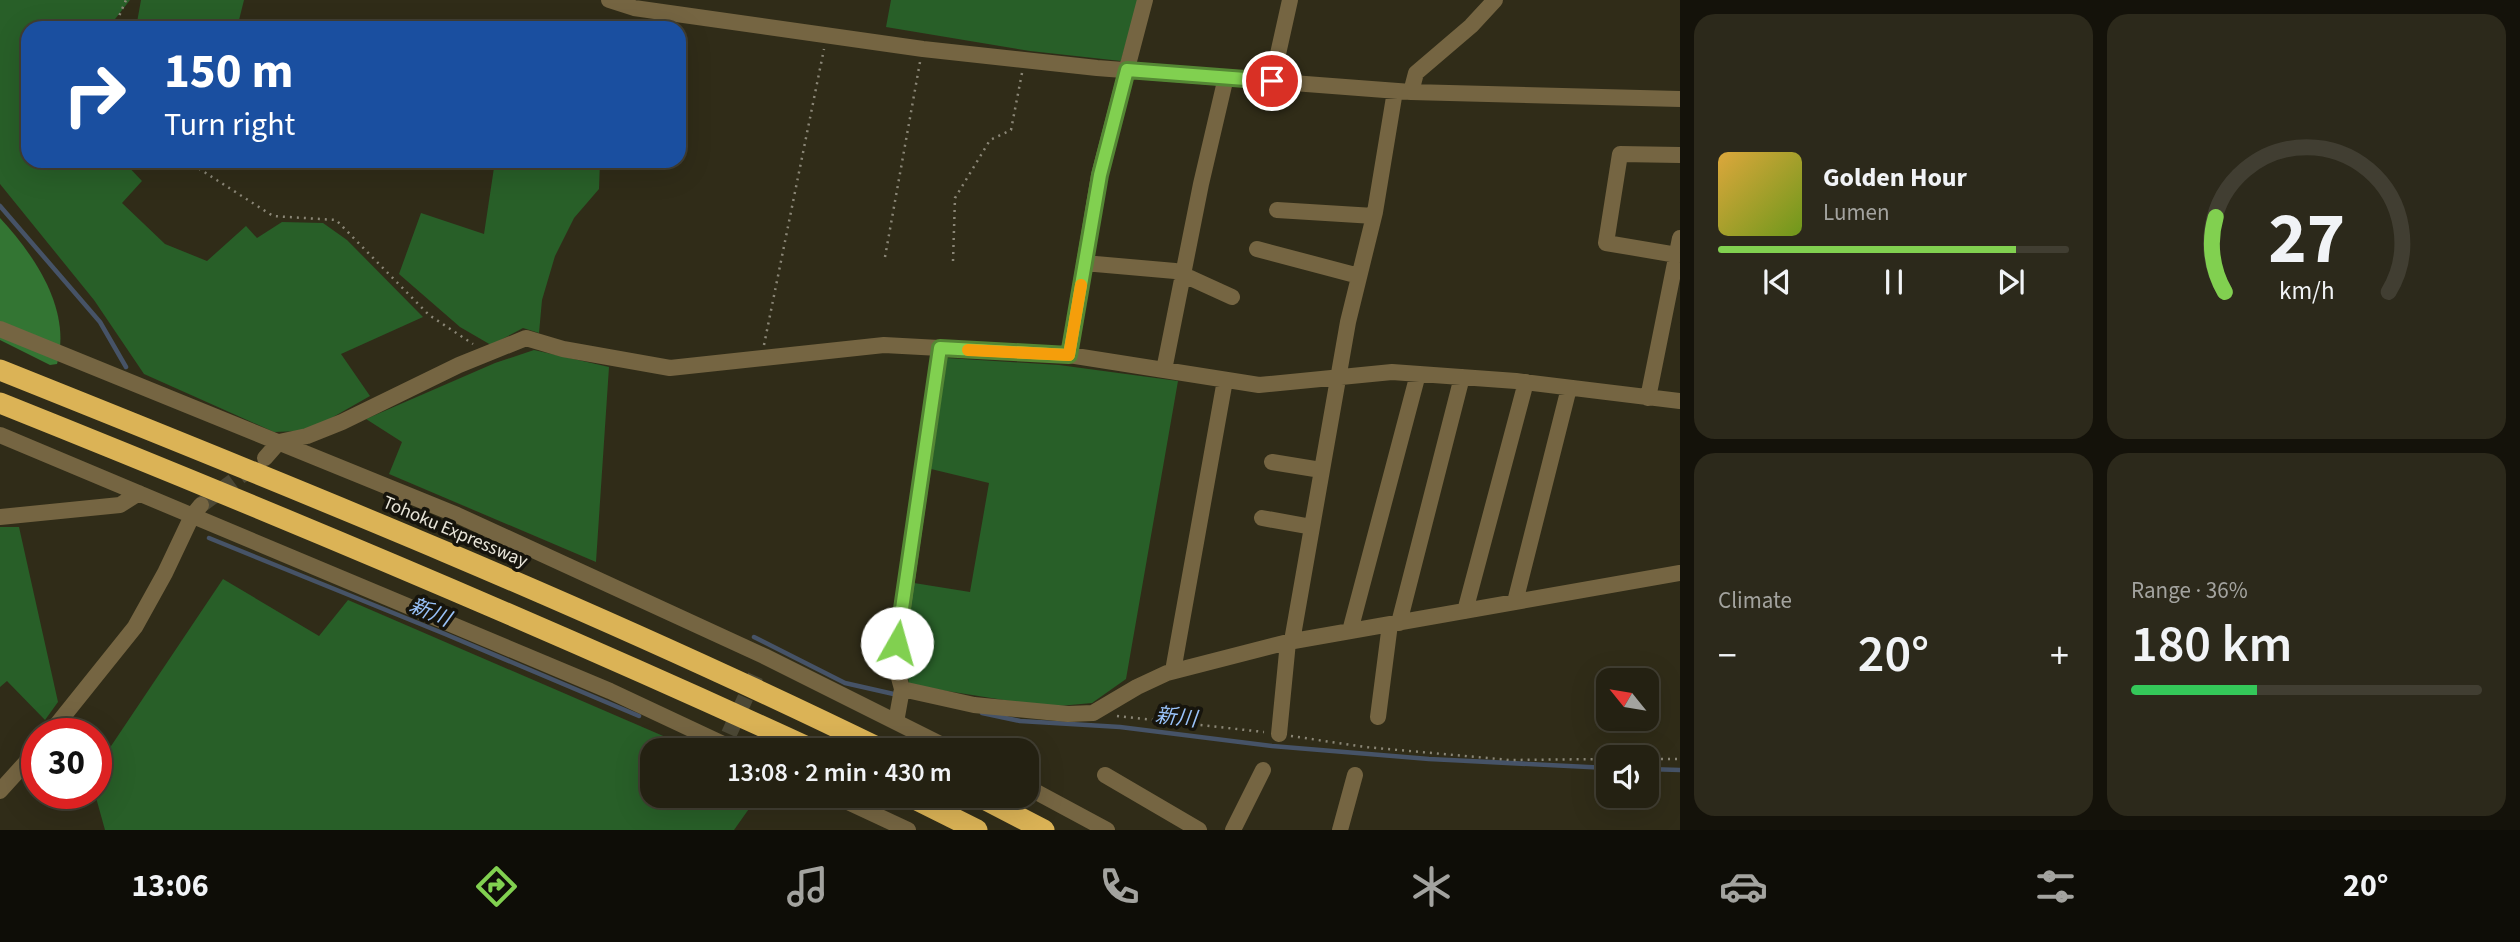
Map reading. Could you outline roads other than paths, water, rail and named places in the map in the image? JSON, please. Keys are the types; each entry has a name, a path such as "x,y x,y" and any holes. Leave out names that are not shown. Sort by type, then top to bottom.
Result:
{"highway":[{"name":"Tohoku Expressway","path":"0,369 509,579 690,659 857,738"},
{"path":"0,403 484,602 787,738"},
{"path":"933,808 977,830"},
{"path":"1001,808 1044,830"}],"street":[{"path":"609,0 634,8 923,49 1127,70 1403,91 1680,99"},
{"path":"1069,355 1100,175 1145,0"},
{"path":"1272,81 1290,0"},
{"path":"1279,734 1290,641 1338,377 1403,91 1416,73 1471,26 1494,0"},
{"path":"1164,370 1201,184 1226,78"},
{"path":"1677,255 1606,243 1620,154 1680,155"},
{"path":"1277,210 1374,216"},
{"path":"1648,398 1675,285 1680,238"},
{"path":"1257,248 1359,276"},
{"path":"1084,263 1175,271 1232,297"},
{"path":"0,329 457,515 761,663 898,714 934,738"},
{"path":"265,458 279,442 307,436 342,422 526,338 563,349 670,368 884,345 1069,355 1259,385 1392,372 1527,382 1680,401"},
{"path":"898,714 902,689 895,663 940,348"},
{"path":"1350,631 1418,374"},
{"path":"1378,717 1395,623 1462,377"},
{"path":"1173,671 1225,380"},
{"path":"1465,611 1527,382"},
{"path":"1515,602 1569,388"},
{"path":"0,435 139,493 197,511 718,738"},
{"path":"1272,462 1321,470"},
{"path":"0,517 120,505 139,493"},
{"path":"62,718 135,626 197,511"},
{"path":"1262,517 1312,527"},
{"path":"902,689 974,705 1068,714 1093,713 1137,687 1173,671 1290,641 1680,573"},
{"path":"0,791 21,768"},
{"path":"1233,830 1263,770"},
{"path":"1105,775 1199,830"},
{"path":"1340,830 1355,775"},
{"path":"1039,794 1107,830"},
{"path":"852,808 874,823 908,830"}],"waterway":[{"name":"新川","path":"0,206 100,322 126,367"},
{"name":"新川","path":"209,538 639,716"},
{"name":"新川","path":"754,637 845,683 898,695"},
{"name":"新川","path":"982,713 1020,721 1120,727 1272,746 1429,759 1596,767"},
{"name":"新川","path":"1659,769 1680,770"}],"tunnel":[{"path":"201,505 254,466"},
{"path":"729,734 758,670"}]}
